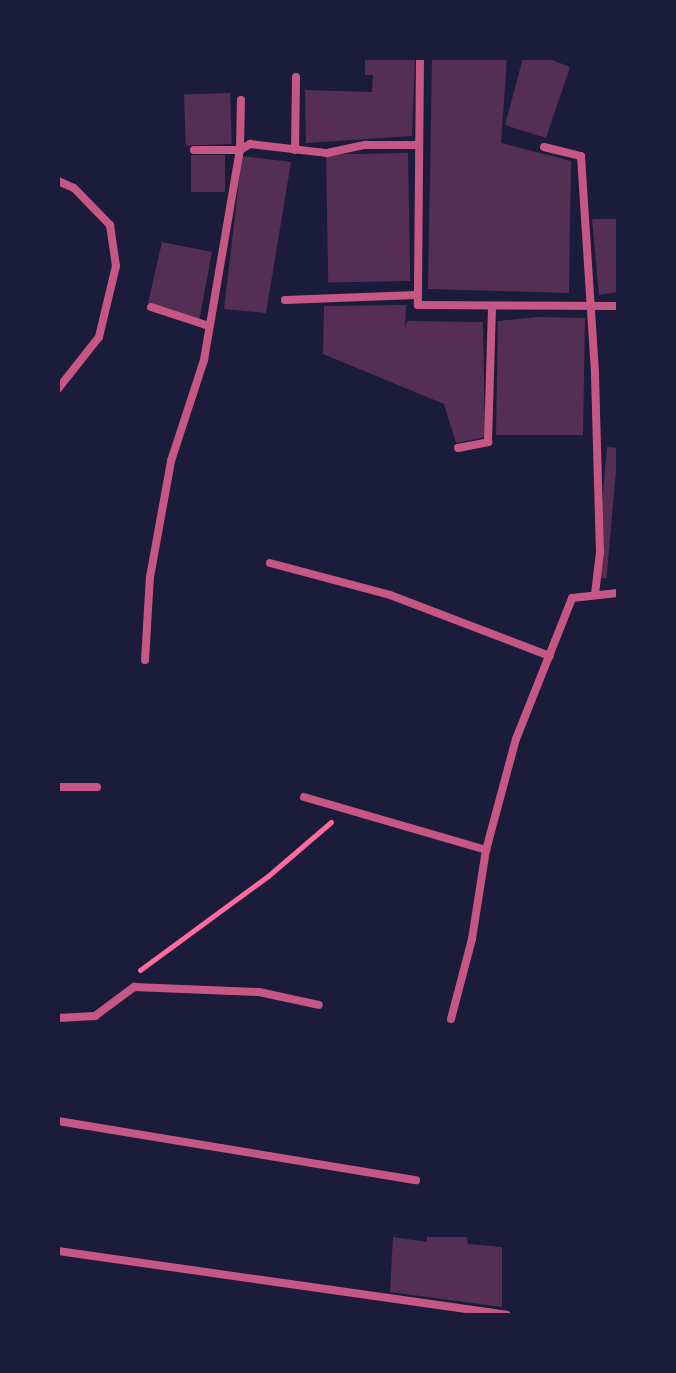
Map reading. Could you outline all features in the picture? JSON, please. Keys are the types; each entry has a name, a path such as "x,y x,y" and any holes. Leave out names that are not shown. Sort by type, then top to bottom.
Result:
{"street":[{"path":"420,58 418,305 618,306"},
{"path":"295,150 296,77"},
{"path":"145,660 150,577 171,461 204,360 240,150 241,100"},
{"path":"194,150 240,150 250,144 327,153 366,145 417,145"},
{"path":"544,147 581,156 591,305 600,552 595,594"},
{"path":"58,181 74,188 110,225 116,266 99,337 58,389"},
{"path":"285,300 416,295"},
{"path":"458,448 488,442 492,306"},
{"path":"151,307 209,326"},
{"path":"270,563 390,595 550,656"},
{"path":"451,1019 472,939 486,850 516,739 572,598 618,593"},
{"path":"58,787 97,787"},
{"path":"304,797 486,850"},
{"path":"58,1018 95,1016 134,987 259,992 319,1005"},
{"path":"58,1121 416,1180"},
{"path":"58,1251 506,1315"}],"path":[{"path":"134,987 132,976 268,876 333,820 337,808"}],"building":[{"path":"365,58 415,58 412,136 306,143 305,90 372,92 373,75 365,75"},
{"path":"432,58 507,58 501,143 571,161 569,293 428,289"},
{"path":"523,58 547,58 570,67 546,138 505,125"},
{"path":"230,93 232,144 186,146 184,95"},
{"path":"408,153 410,281 328,282 326,154"},
{"path":"191,155 225,155 225,192 191,192"},
{"path":"242,156 291,162 266,313 224,309"},
{"path":"592,219 618,219 618,292 599,295"},
{"path":"162,242 212,252 199,321 148,303"},
{"path":"406,305 405,330 407,321 483,322 485,437 456,443 444,404 323,354 324,306"},
{"path":"538,317 585,318 583,435 496,435 498,321"},
{"path":"607,447 618,448 607,578 596,578"},
{"path":"393,1237 427,1242 427,1237 467,1237 468,1244 502,1247 502,1307 390,1292"}]}
